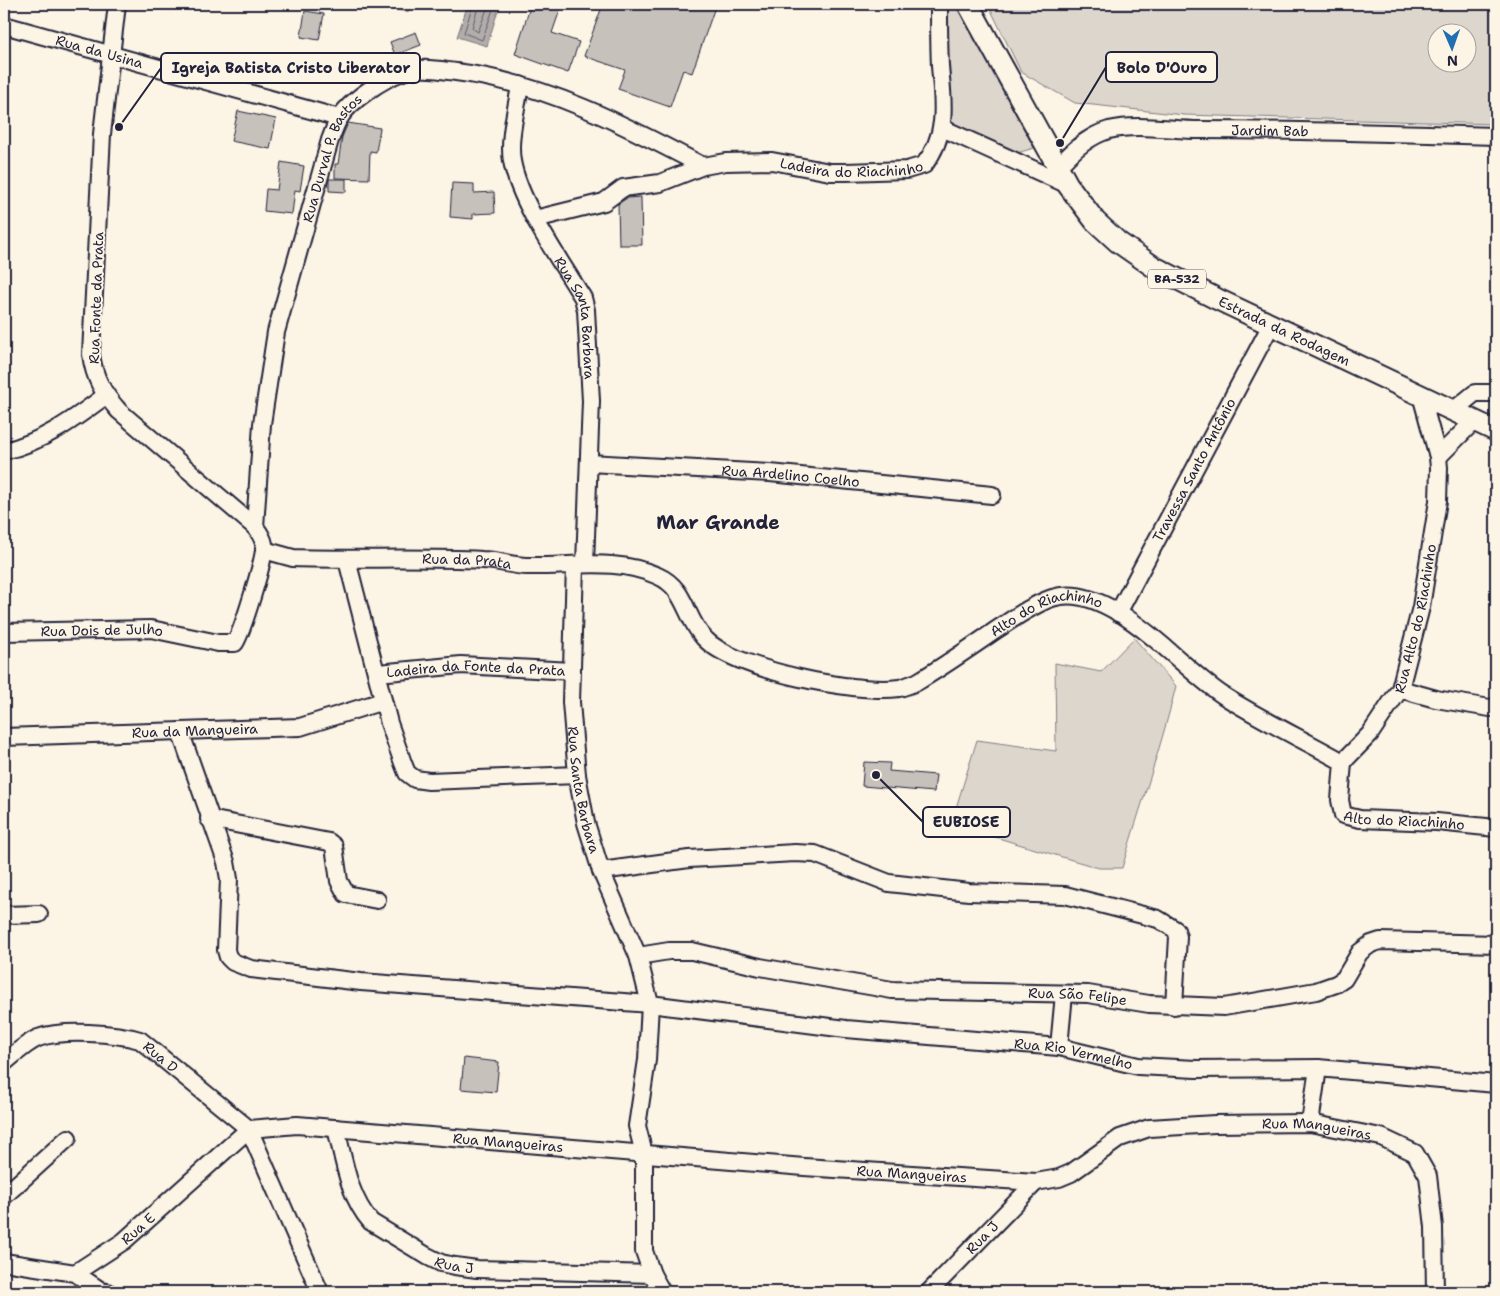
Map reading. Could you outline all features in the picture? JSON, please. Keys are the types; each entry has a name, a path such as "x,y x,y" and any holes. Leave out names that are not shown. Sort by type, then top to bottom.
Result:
{"main road":[{"name":"Estrada da Rodagem","path":"968,4 1068,185 1095,221 1118,242 1154,268 1496,431"}],"street":[{"name":"Rua Fonte da Prata","path":"117,4 102,134 91,354 94,371 104,396 255,527 261,536 264,550"},
{"name":"Ladeira do Riachinho","path":"535,219 595,205 611,198 624,188 660,183 703,166 772,160 830,172 907,170 924,165 942,128 945,106 940,55 939,4"},
{"name":"Rua da Usina","path":"4,25 339,118"},
{"name":"Rua Durval P. Bastos","path":"255,527 262,424 276,332 314,190 339,118 380,82 404,71 427,69 477,74 520,85 582,106 703,166"},
{"name":"Rua Santa Barbara","path":"520,85 511,160 535,219 583,298 586,310 591,400 589,463 571,702 577,775 586,823 601,871 638,956 650,1004"},
{"path":"942,128 1068,185"},
{"name":"Jardim Bab","path":"1058,167 1072,151 1091,138 1110,130 1242,130 1496,136"},
{"name":"Travessa Santo Antônio","path":"1118,613 1271,325"},
{"path":"1454,410 1476,394 1496,392"},
{"name":"Rua Alto do Riachinho","path":"1343,762 1376,726 1400,689 1421,606 1438,501 1438,457 1421,395"},
{"path":"4,451 25,446 46,436 70,422 104,396"},
{"path":"1438,457 1474,420"},
{"name":"Rua Ardelino Coelho","path":"589,463 770,473 992,495"},
{"path":"264,550 293,558 347,560 378,674 383,701 407,773 415,780 577,775"},
{"name":"Rua Dois de Julho","path":"4,632 151,629 218,643 235,644 241,630 264,550"},
{"name":"Rua da Prata","path":"347,560 485,560 526,566 580,564"},
{"name":"Alto do Riachinho","path":"580,564 623,565 658,576 672,584 681,596 698,631 705,639 716,648 740,660 778,674 866,688 898,688 917,682 1015,617 1051,598 1065,595 1077,596 1118,613 1160,642 1205,682 1224,696 1343,762 1340,800 1343,815 1360,819 1437,822 1496,828"},
{"name":"Ladeira da Fonte da Prata","path":"378,674 461,665 572,671"},
{"path":"1400,689 1436,699 1490,708 1496,707"},
{"name":"Rua da Mangueira","path":"4,737 300,727 383,701"},
{"path":"180,732 209,820 329,842 334,846 339,882 346,894 377,900"},
{"name":"Rua Rio Vermelho","path":"209,820 226,862 229,880 226,942 228,957 233,962 251,968 446,989 650,1004 846,1029 1059,1047 1138,1066 1196,1069 1318,1068 1496,1084"},
{"path":"601,871 689,859 805,853 824,857 878,880 905,886 969,892 1051,893 1079,898 1158,919 1176,930 1178,938 1174,1006"},
{"path":"4,915 39,914"},
{"name":"Rua São Felipe","path":"638,956 669,951 692,951 760,968 892,990 1088,994 1174,1006 1236,1006 1328,987 1344,979 1360,952 1371,944 1380,941 1496,944"},
{"path":"1059,1047 1064,994"},
{"path":"650,1004 647,1060 637,1126 639,1142 644,1154 644,1251 652,1274 662,1292"},
{"name":"Rua D","path":"4,1064 37,1038 51,1034 140,1040 249,1129"},
{"path":"1310,1123 1318,1068"},
{"name":"Rua Mangueiras","path":"249,1129 296,1125 804,1167 1036,1182 1058,1178 1120,1138 1149,1128 1215,1124 1310,1123 1381,1137 1415,1153 1428,1176 1434,1227 1435,1292"},
{"name":"Rua J","path":"336,1128 351,1189 362,1212 371,1222 441,1263 477,1269 652,1274"},
{"path":"249,1129 320,1292"},
{"name":"Rua E","path":"75,1273 124,1241 249,1129"},
{"path":"4,1196 68,1138"},
{"name":"Rua J","path":"929,1292 1036,1182"},
{"path":"4,1262 75,1273 103,1292 108,1292"}],"shaded area":[{"path":"366,4 409,4 408,12"},
{"path":"944,4 957,4 1034,148 1017,153 951,129 944,63"},
{"path":"988,4 1496,4 1496,124 1184,115 1075,103 1021,72"},
{"path":"1134,638 1176,686 1122,868 1099,868 951,824 977,740 1056,751 1055,663 1101,672"}],"water":[{"path":"468,4 500,4 487,46 457,37"}],"building":[{"path":"531,4 562,4 552,33 579,42 568,73 515,54"},
{"path":"603,4 716,4 692,73 683,70 670,107 618,89 625,70 584,56"},
{"path":"305,11 324,14 319,40 301,37"},
{"path":"416,32 421,45 395,55 390,42"},
{"path":"238,111 276,119 270,149 231,141"},
{"path":"348,123 380,128 376,152 370,151 369,179 335,178 335,164 338,164 342,137"},
{"path":"281,162 304,166 300,191 295,190 292,214 264,211 266,189 277,190"},
{"path":"329,179 346,179 346,192 329,191"},
{"path":"452,183 474,184 474,193 494,192 495,213 473,214 473,219 450,217"},
{"path":"641,197 642,245 619,245 618,204 627,198"},
{"path":"864,762 890,763 889,771 936,775 934,792 862,786"},
{"path":"464,1058 499,1062 496,1092 461,1089"}],"place":[{"name":"Igreja Batista Cristo Liberator","path":"119,127"},
{"name":"Bolo D'Ouro","path":"1060,143"},
{"name":"EUBIOSE","path":"876,775"}],"district":[{"name":"Mar Grande","path":"718,522"}]}
